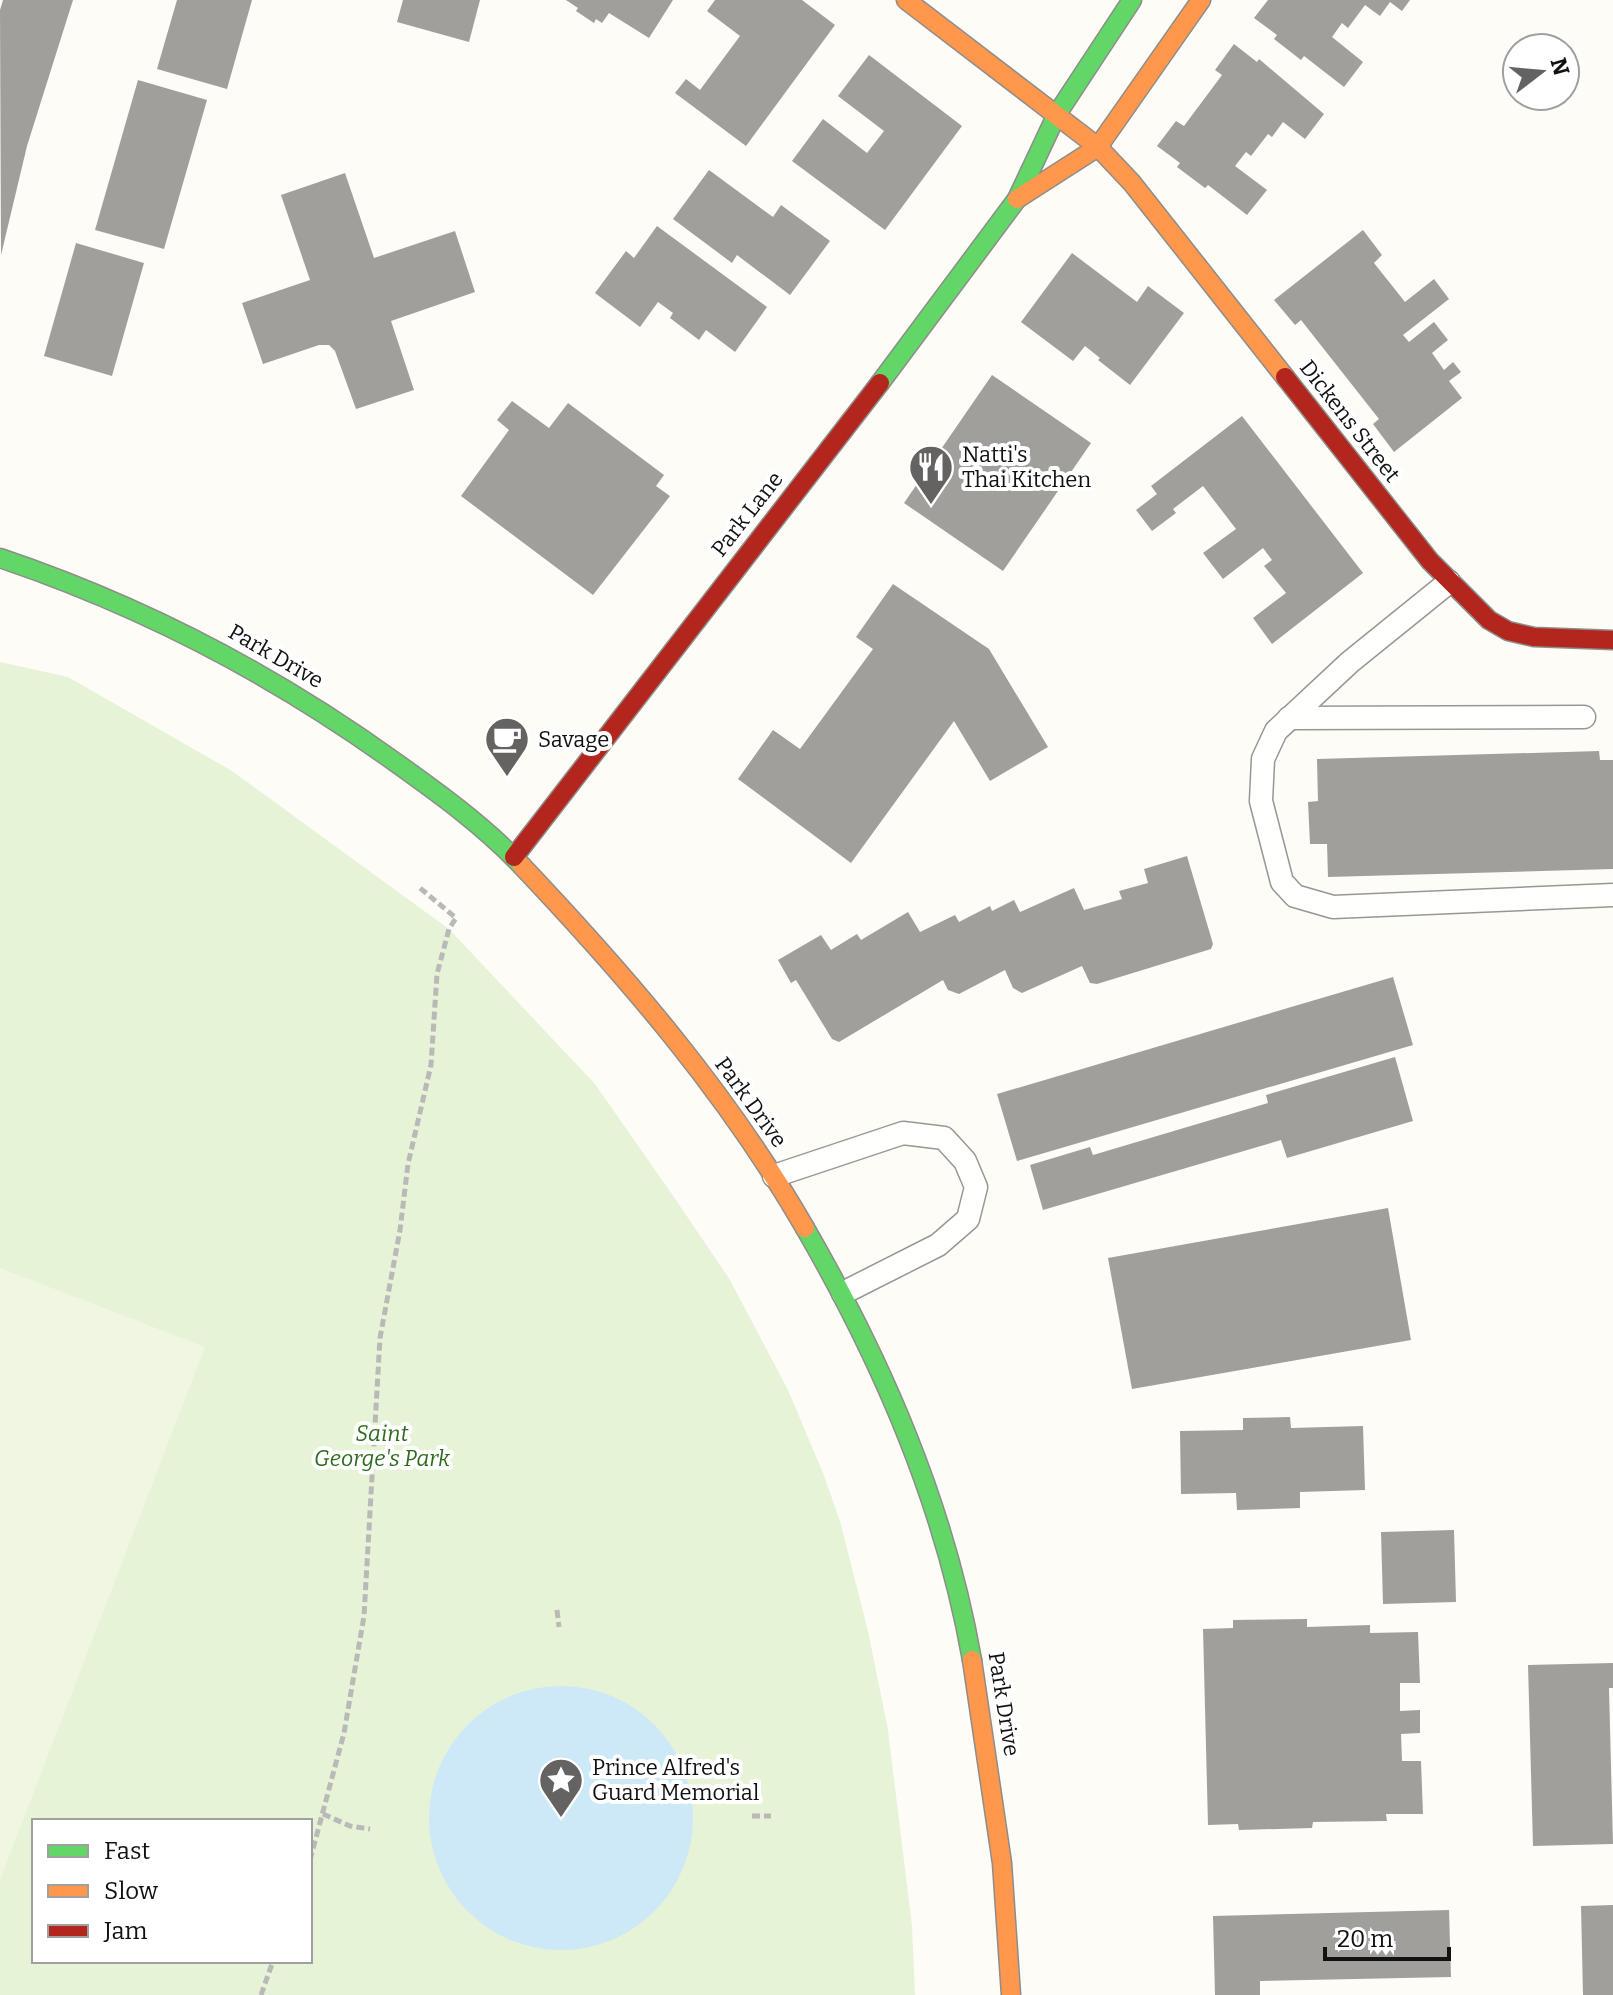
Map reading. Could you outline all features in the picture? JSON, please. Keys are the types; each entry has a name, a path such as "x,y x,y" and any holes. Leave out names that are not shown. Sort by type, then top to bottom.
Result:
{"street":[{"name":"Dickens Street","path":"906,0 1098,147 1132,183 1465,599 1506,631 1553,640 1613,640"},
{"name":"Park Lane","path":"514,857 859,411 1017,199 1057,114 1132,0"},
{"name":"Park Lane","path":"1017,199 1098,147 1201,0"},
{"name":"Park Drive","path":"0,558 76,586 202,640 296,695 385,753 473,819 514,857 640,996 716,1091 774,1176 843,1293 881,1371 950,1556 966,1624 998,1822 1011,1995"}],"lane":[{"path":"1449,582 1350,662 1276,731 1263,759 1261,801 1282,882 1295,896 1333,907 1613,895"},
{"path":"1289,718 1584,717"},
{"path":"774,1176 903,1133 944,1138 965,1161 976,1187 968,1219 938,1245 843,1293"}],"path":[{"path":"312,1853 344,1733 364,1616 380,1338 400,1230 408,1164 431,1065 437,974 449,929 456,918 420,888"},
{"path":"557,1610 559,1627"},
{"path":"323,1814 350,1826 370,1829"},
{"path":"752,1816 771,1816"},
{"path":"261,1995 272,1963"}],"green space":[{"name":"Saint George's Park","path":"0,662 68,677 232,771 449,929 595,1084 676,1200 730,1280 788,1390 840,1521 868,1631 888,1730 912,1926 915,1995 0,1995"},
{"path":"0,1268 205,1347 0,1880"}],"water":[{"path":"561,1686 611,1696 645,1716 663,1734 683,1768 693,1818 683,1868 663,1902 645,1920 611,1940 561,1950 511,1940 477,1920 459,1902 439,1868 429,1818 439,1768 459,1734 477,1716 511,1696"}],"building":[{"path":"3,0 73,0 27,146 1,255 0,10"},
{"path":"177,0 252,0 227,89 157,69"},
{"path":"403,0 480,0 469,42 397,22"},
{"path":"566,0 673,0 649,38 609,13 602,23 596,19 594,23"},
{"path":"715,0 802,0 835,25 746,146 675,93 686,79 700,90 740,36 707,11"},
{"path":"1268,0 1410,0 1402,11 1390,2 1380,16 1365,5 1348,28 1342,23 1332,37 1363,62 1344,87 1304,56 1301,60 1274,39 1277,35 1254,18"},
{"path":"1234,44 1257,62 1259,59 1324,114 1305,139 1283,122 1272,137 1268,134 1251,156 1246,152 1235,166 1267,190 1247,215 1208,185 1205,188 1177,167 1180,163 1157,146 1176,121 1184,126 1222,75 1215,70"},
{"path":"869,55 962,126 885,230 792,161 823,119 867,153 884,131 838,96"},
{"path":"138,80 207,100 164,249 95,230"},
{"path":"709,170 773,217 781,205 830,241 790,295 737,255 732,263 673,219"},
{"path":"345,173 374,258 455,231 475,292 391,321 414,390 356,409 335,351 329,345 319,345 263,364 242,303 310,280 281,195"},
{"path":"657,226 767,307 735,352 706,330 699,340 670,318 673,313 658,302 640,327 595,293 626,251 634,258"},
{"path":"1363,230 1382,255 1374,263 1405,302 1434,279 1449,299 1403,335 1409,342 1434,322 1448,340 1432,353 1444,370 1453,362 1461,372 1449,381 1462,398 1394,452 1373,424 1379,419 1301,320 1295,325 1274,300"},
{"path":"76,243 144,263 112,376 44,356"},
{"path":"1072,253 1137,302 1148,286 1184,313 1130,385 1085,346 1073,361 1021,322"},
{"path":"992,375 1091,443 1003,571 904,503"},
{"path":"512,401 549,428 568,403 664,475 656,486 670,496 593,595 461,496 509,430 497,420"},
{"path":"1242,416 1363,573 1272,644 1253,618 1286,593 1264,566 1272,560 1263,548 1223,579 1203,553 1236,529 1203,486 1173,509 1176,513 1152,531 1136,510 1157,494 1151,486"},
{"path":"893,584 989,649 1048,747 990,781 954,721 851,863 738,779 773,730 800,749 873,649 856,637"},
{"path":"1599,751 1600,760 1613,760 1613,869 1328,877 1327,844 1310,844 1308,802 1318,801 1317,759"},
{"path":"1187,856 1213,944 1211,949 1097,984 1090,983 1082,966 1022,993 1013,988 1005,970 959,994 948,990 943,980 839,1042 832,1039 796,980 791,983 778,960 821,935 831,950 857,934 861,940 908,912 920,932 955,915 959,922 990,906 992,911 1014,900 1020,912 1074,888 1084,910 1122,899 1119,891 1148,883 1144,869"},
{"path":"1393,977 1413,1045 1017,1161 997,1094"},
{"path":"1395,1057 1413,1121 1287,1158 1281,1140 1043,1210 1030,1165 1090,1147 1093,1155 1268,1103 1266,1095"},
{"path":"1388,1208 1411,1340 1132,1389 1108,1258"},
{"path":"1290,1417 1291,1428 1363,1426 1365,1490 1300,1492 1300,1508 1237,1510 1236,1493 1181,1494 1180,1431 1243,1430 1243,1418"},
{"path":"1454,1530 1456,1602 1383,1604 1381,1532"},
{"path":"1307,1619 1307,1627 1370,1625 1370,1633 1418,1632 1420,1683 1400,1683 1400,1711 1420,1710 1420,1733 1401,1734 1402,1761 1421,1761 1423,1814 1386,1814 1387,1821 1313,1822 1312,1828 1239,1830 1238,1824 1208,1825 1203,1629 1233,1628 1233,1620"},
{"path":"1613,1663 1613,1688 1609,1688 1613,1844 1533,1846 1528,1665"},
{"path":"1613,1905 1613,1995 1583,1995 1581,1906"},
{"path":"1449,1910 1451,1977 1260,1981 1260,1995 1215,1995 1213,1916"}],"traffic: fast":[{"path":"880,383 1017,199 1057,114 1132,0"},
{"path":"0,558 155,620 254,671 349,730 445,798 522,866"},
{"path":"805,1228 860,1331 908,1437 945,1547 972,1660"}],"traffic: slow":[{"path":"906,0 1098,147 1132,183 1285,377"},
{"path":"1017,199 1098,147 1201,0"},
{"path":"522,866 638,994 710,1084 805,1228"},
{"path":"972,1660 1002,1863 1011,1995"}],"traffic: jam":[{"path":"1285,377 1430,561 1489,620 1508,631 1534,637 1613,640"},
{"path":"514,857 880,383"}],"place":[{"name":"Natti's Thai Kitchen","path":"931,506"},
{"name":"Savage","path":"507,778"},
{"name":"Prince Alfred's Guard Memorial","path":"561,1819"}]}
